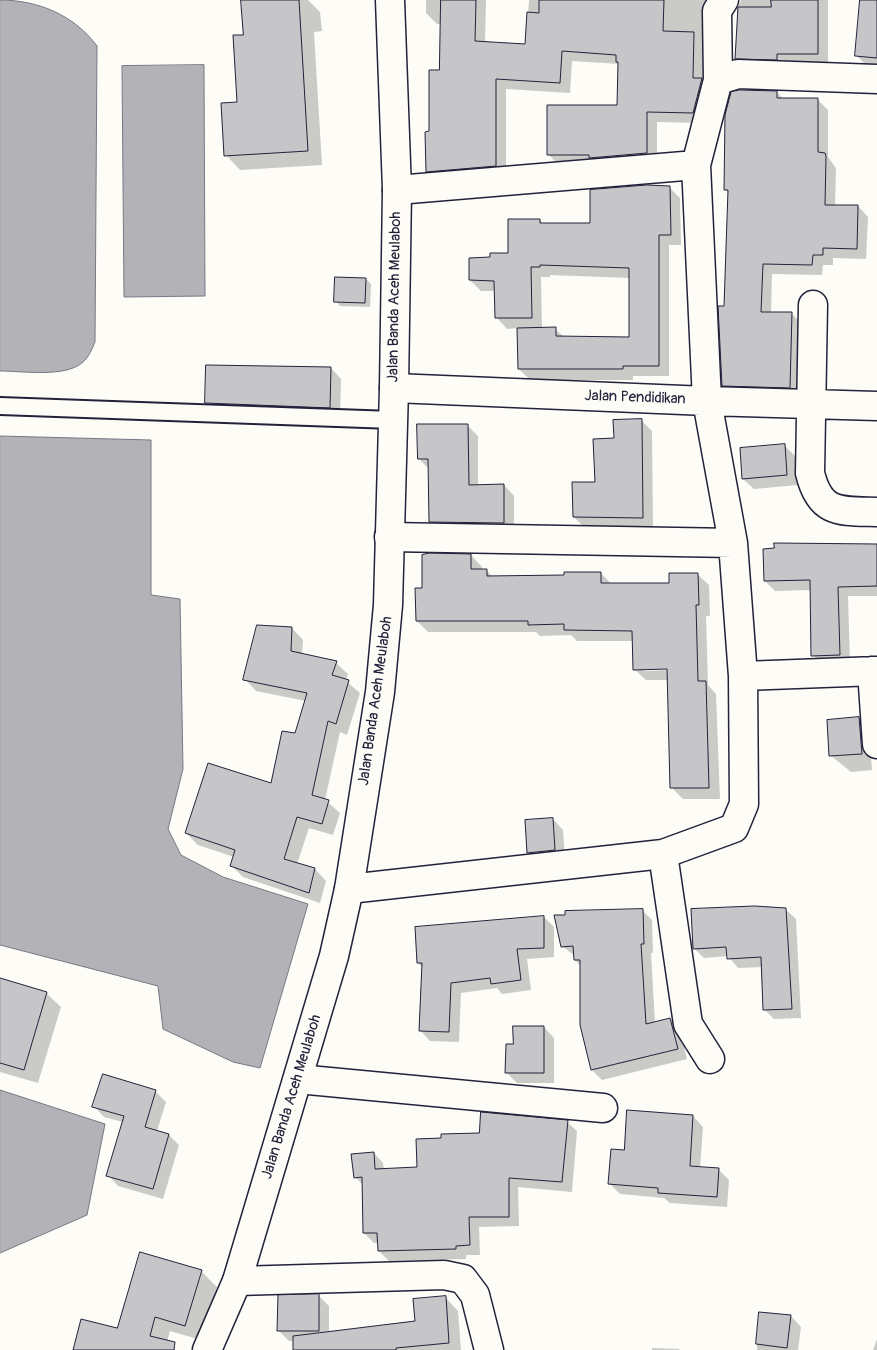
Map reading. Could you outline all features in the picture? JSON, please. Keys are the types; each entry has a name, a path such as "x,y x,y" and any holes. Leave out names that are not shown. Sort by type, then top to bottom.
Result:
{"main road":[{"name":"Jalan Banda Aceh Meulaboh","path":"207,1350 238,1281 334,956 349,890 380,692 388,605 397,190 390,0"},
{"path":"349,890 663,854 734,828 744,804 743,676 733,543 707,402 696,165 718,80 717,11 724,0"},
{"path":"718,80 738,74 877,79"},
{"path":"397,190 696,165"},
{"path":"813,305 810,473 815,491 826,505 840,509 877,512"},
{"name":"Jalan Pendidikan","path":"394,388 707,402 877,406"},
{"path":"389,537 733,543"},
{"path":"743,676 875,671 877,744"},
{"path":"663,854 688,1024 710,1059"},
{"path":"298,1079 603,1108"},
{"path":"238,1281 444,1274 463,1280 475,1295 489,1350"}],"lane":[{"path":"0,406 393,420"}],"shaded area":[{"path":"0,0 28,3 54,11 77,26 97,46 95,342 83,362 75,367 55,372 0,371"},
{"path":"204,65 205,296 124,297 122,66"},
{"path":"0,436 151,440 151,595 180,599 183,769 168,829 181,855 223,877 308,904 260,1068 233,1062 163,1029 158,986 0,945"},
{"path":"0,1090 105,1124 87,1215 0,1253"}],"building":[{"path":"241,0 299,0 308,151 224,156 221,103 237,102 233,35 243,35"},
{"path":"441,0 476,0 475,41 525,44 527,12 539,13 539,0 664,0 663,31 694,32 693,78 702,78 693,113 647,112 647,153 589,158 589,155 547,155 547,105 617,105 618,62 616,62 616,55 562,51 560,83 496,79 496,166 426,172 425,132 429,131 429,70 439,70"},
{"path":"771,0 818,0 818,54 777,54 777,60 735,59 738,7 771,7"},
{"path":"860,0 877,0 877,58 855,56"},
{"path":"740,90 777,91 777,98 818,98 818,152 825,153 826,156 825,205 858,205 857,249 823,248 823,255 813,255 812,265 763,264 761,312 792,312 790,388 722,386 718,306 724,306 728,190 724,190 725,115 731,92"},
{"path":"647,185 670,186 671,235 659,235 659,366 623,366 623,369 518,369 517,328 556,327 556,336 629,337 629,268 540,265 540,267 531,267 532,318 495,318 494,281 469,280 469,258 490,257 490,253 508,253 508,219 540,219 540,223 590,223 590,190"},
{"path":"335,277 366,278 365,303 334,302"},
{"path":"206,365 331,367 330,408 205,403"},
{"path":"642,419 643,518 573,517 572,482 595,482 593,439 614,438 613,420"},
{"path":"417,424 468,424 469,485 504,484 504,523 429,522 428,459 418,459"},
{"path":"785,444 787,475 742,479 740,448"},
{"path":"774,543 877,544 877,586 838,587 840,655 811,656 810,580 764,581 763,549 774,548"},
{"path":"430,553 471,554 471,569 487,569 487,576 564,575 564,572 601,572 601,583 669,583 669,573 698,573 699,605 696,605 698,681 706,681 709,788 670,788 667,669 633,670 632,631 564,630 564,624 528,625 528,621 416,621 415,588 422,588 422,555"},
{"path":"257,625 292,627 291,651 337,661 332,675 349,680 336,724 328,721 312,795 329,800 322,824 297,817 284,859 315,868 309,893 230,866 235,850 185,833 208,763 271,783 282,731 295,733 307,693 243,680"},
{"path":"859,717 862,754 829,756 827,720"},
{"path":"553,818 555,850 527,853 525,820"},
{"path":"755,906 786,908 792,1009 763,1010 761,957 727,959 726,947 693,949 691,909"},
{"path":"643,909 644,944 641,944 646,1024 670,1018 678,1049 591,1070 580,1025 580,960 574,960 573,946 561,947 554,915 565,915 565,911"},
{"path":"544,916 544,948 517,949 521,980 491,984 490,978 451,983 449,1032 419,1031 422,963 417,963 415,927"},
{"path":"0,978 47,992 24,1070 0,1063"},
{"path":"513,1026 544,1026 544,1073 505,1073 506,1044 513,1044"},
{"path":"103,1074 156,1090 145,1127 169,1134 153,1189 106,1176 124,1116 92,1107"},
{"path":"627,1110 693,1115 690,1166 719,1168 717,1197 658,1193 658,1188 608,1184 611,1149 624,1150"},
{"path":"481,1112 568,1120 562,1182 509,1178 509,1217 469,1217 470,1245 456,1246 456,1249 378,1251 377,1233 363,1233 362,1177 354,1178 351,1154 374,1152 375,1169 417,1167 416,1139 441,1138 441,1134 479,1133"},
{"path":"140,1252 202,1270 185,1326 155,1317 150,1336 175,1342 174,1350 73,1350 81,1319 117,1328"},
{"path":"319,1294 319,1331 277,1331 278,1295"},
{"path":"446,1296 449,1343 396,1348 396,1350 293,1350 293,1336 415,1321 413,1299"},
{"path":"759,1312 791,1315 787,1348 756,1344"}]}
